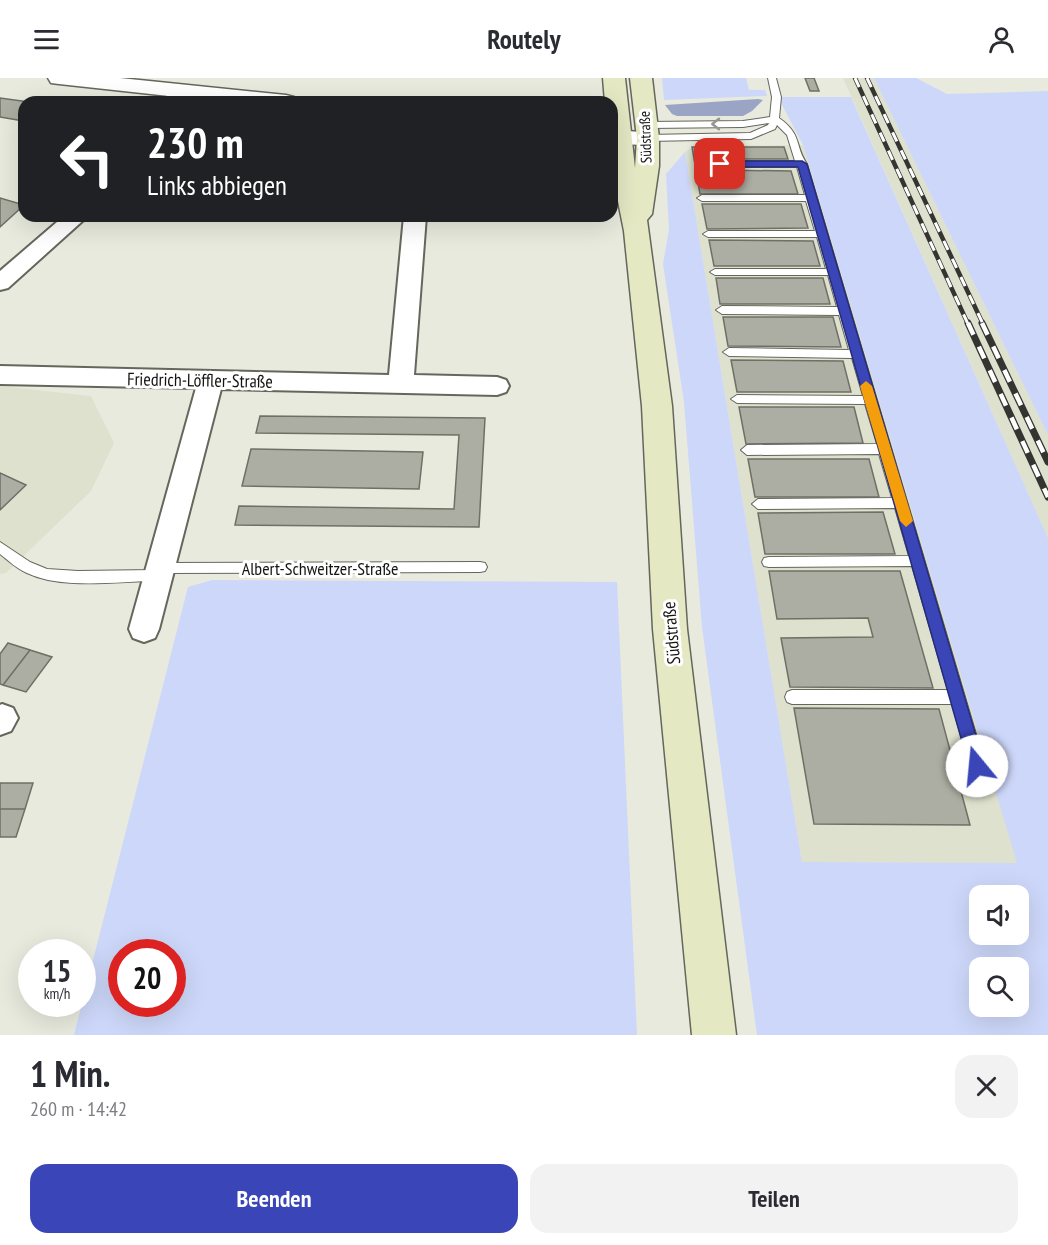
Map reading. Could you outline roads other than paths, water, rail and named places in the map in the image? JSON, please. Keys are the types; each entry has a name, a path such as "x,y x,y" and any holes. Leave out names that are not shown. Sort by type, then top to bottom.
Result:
{"main road":[{"name":"Südstraße","path":"614,78 614,96"},
{"name":"Südstraße","path":"637,231 647,166 648,131 641,78"},
{"name":"Südstraße","path":"618,146 637,231 657,406 670,628 714,1035"}],"street":[{"path":"59,78 92,80 171,96"},
{"path":"618,131 648,131"},
{"path":"0,283 70,222"},
{"path":"401,383 414,222"},
{"name":"Friedrich-Löffler-Straße","path":"0,375 497,386"},
{"path":"144,629 211,379"}],"lane":[{"path":"648,131 751,136 772,127 778,97 772,78"},
{"path":"774,119 787,128 792,135 802,164 984,788"},
{"path":"720,164 802,164"},
{"path":"702,198 812,198"},
{"path":"708,234 822,234"},
{"path":"715,272 833,272"},
{"path":"722,310 844,311"},
{"path":"729,352 856,354"},
{"path":"737,399 870,400"},
{"path":"747,450 884,449"},
{"path":"758,504 901,503"},
{"name":"Albert-Schweitzer-Straße","path":"0,547 20,562 45,574 63,576 159,572 480,567"},
{"path":"769,562 918,561"},
{"path":"792,697 957,698"}],"railway":[{"path":"855,78 968,324"},
{"path":"867,78 983,324"},
{"path":"968,323 1048,497"},
{"path":"982,323 1048,462"}]}
